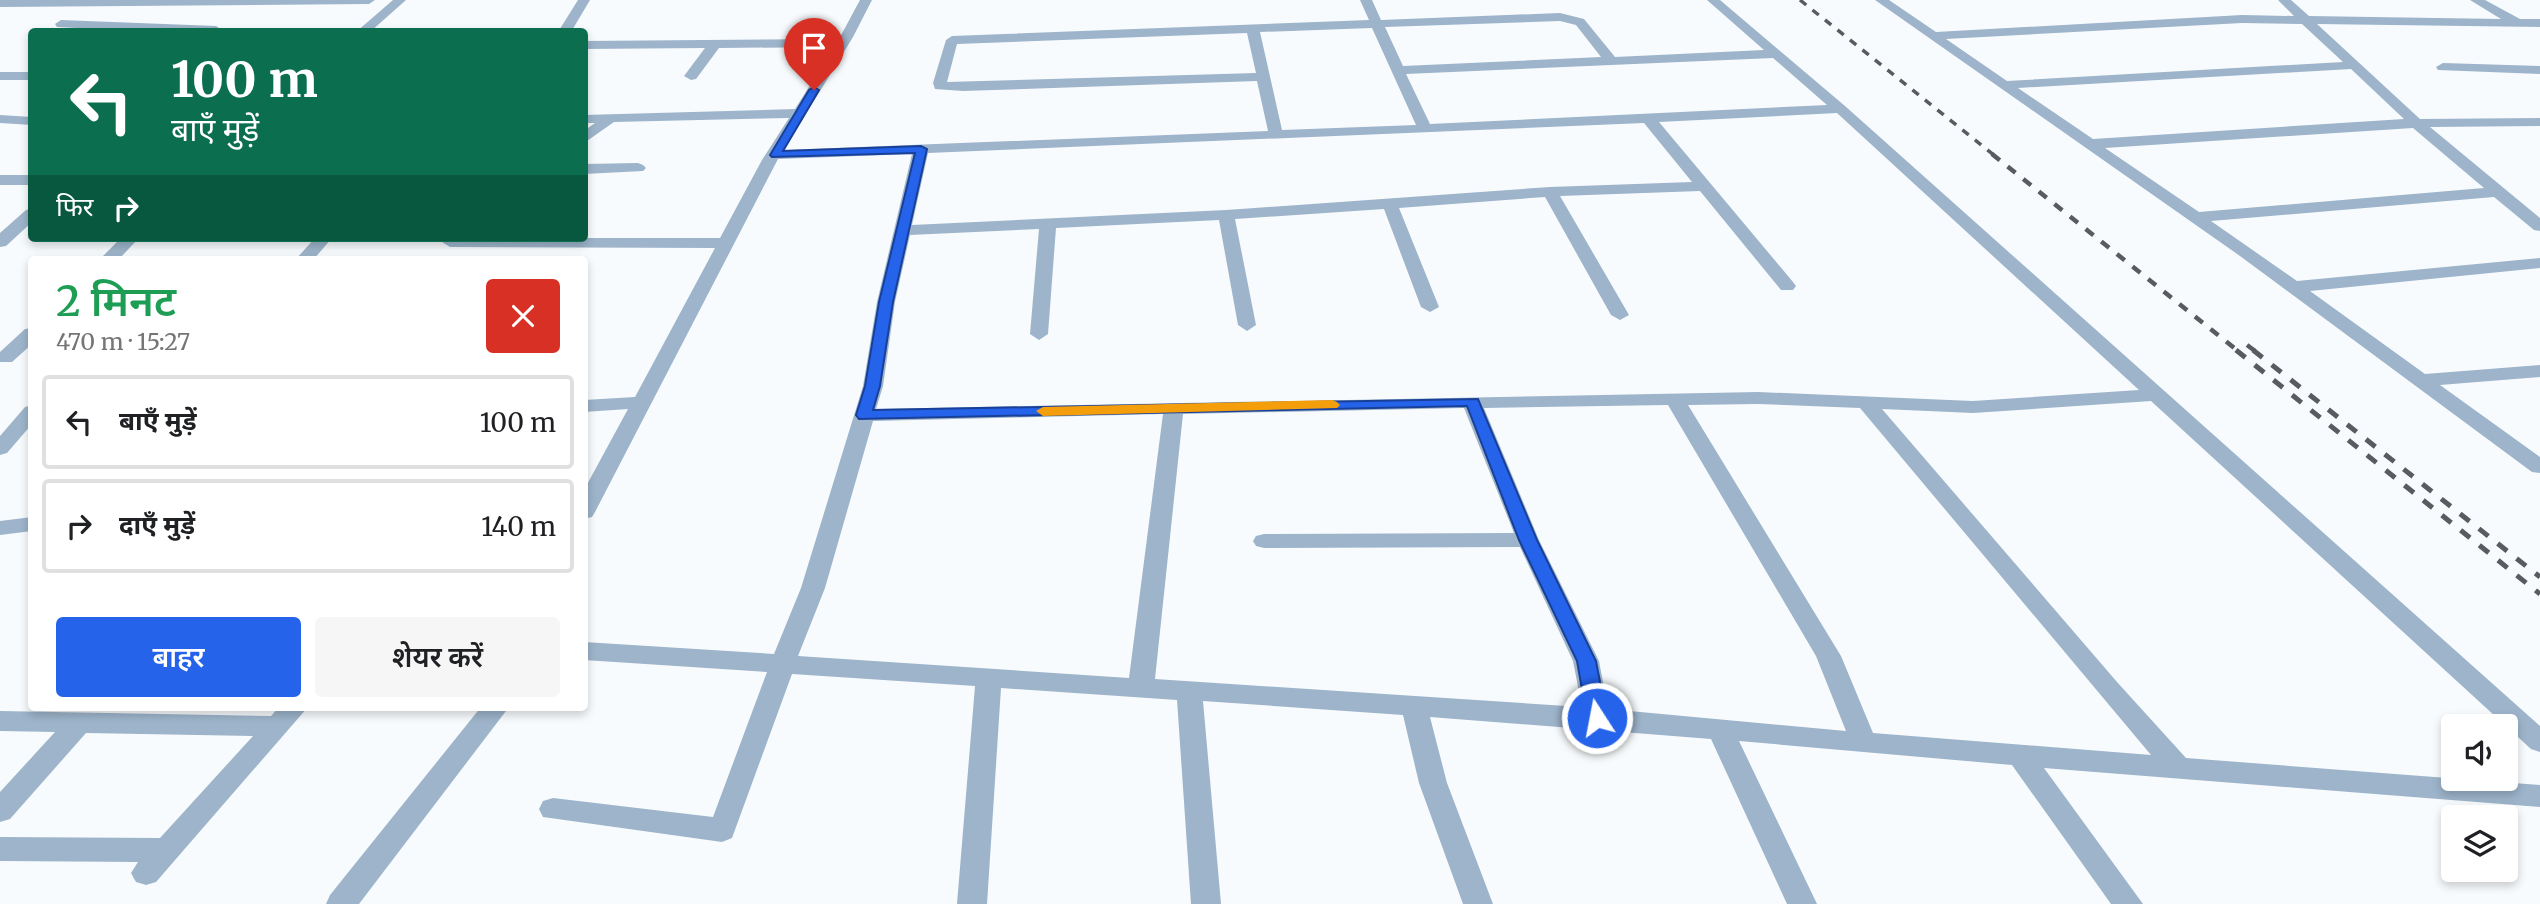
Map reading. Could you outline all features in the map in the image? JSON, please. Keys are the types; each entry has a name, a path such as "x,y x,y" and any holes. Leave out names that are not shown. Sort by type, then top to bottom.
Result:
{"street":[{"path":"61,24 227,19 369,0"},
{"path":"367,28 400,0"},
{"path":"566,28 584,0"},
{"path":"588,505 726,243 866,0"},
{"path":"1366,0 1425,130"},
{"path":"1713,0 1840,109 2540,742"},
{"path":"1881,0 2195,217 2424,380 2540,467"},
{"path":"2284,0 2416,123 2540,226"},
{"path":"2476,0 2518,23"},
{"path":"0,2 175,1 227,19"},
{"path":"1264,77 940,86 952,40 1378,24 1573,18 1586,27 1611,61"},
{"path":"1934,36 2200,20 2540,23"},
{"path":"1253,29 1276,135"},
{"path":"588,45 843,43"},
{"path":"691,76 715,44"},
{"path":"1398,70 1773,54"},
{"path":"2007,85 2353,65"},
{"path":"2442,67 2540,70"},
{"path":"0,76 28,76"},
{"path":"776,155 1425,130 1840,109"},
{"path":"588,119 799,113"},
{"path":"1648,118 1787,286"},
{"path":"0,119 28,121"},
{"path":"588,136 609,119"},
{"path":"2092,145 2416,123 2540,122"},
{"path":"554,809 722,830 813,588 873,386 886,302 921,149"},
{"path":"588,169 638,168"},
{"path":"0,180 28,180"},
{"path":"903,230 1226,215 1550,192 1703,186"},
{"path":"1550,192 1620,315"},
{"path":"2195,217 2498,192"},
{"path":"1389,202 1430,307"},
{"path":"1226,215 1247,325"},
{"path":"0,242 28,216"},
{"path":"1039,334 1048,223"},
{"path":"112,256 127,242"},
{"path":"308,256 320,242"},
{"path":"450,242 726,243"},
{"path":"2293,287 2540,262"},
{"path":"2,359 28,336"},
{"path":"2,359 28,356"},
{"path":"2424,380 2540,371"},
{"path":"864,415 1758,398 1973,407 2157,395"},
{"path":"1674,400 1828,656 1864,743"},
{"path":"588,406 643,402"},
{"path":"1472,402 1528,540 1586,661 1597,718"},
{"path":"1866,403 2108,689 2179,768"},
{"path":"1141,688 1174,408"},
{"path":"0,449 28,416"},
{"path":"0,528 28,524"},
{"path":"1264,541 1528,540"},
{"path":"588,651 1597,718 1864,743 2540,796"},
{"path":"972,904 989,677"},
{"path":"1189,691 1206,904"},
{"path":"1414,706 1433,782 1478,904"},
{"path":"341,904 493,711"},
{"path":"0,721 286,717"},
{"path":"146,873 286,717"},
{"path":"0,811 82,721"},
{"path":"1720,730 1802,904"},
{"path":"2020,755 2128,904"},
{"path":"0,849 166,850"}],"railway":[{"path":"1800,0 1995,156"},
{"path":"1992,154 2238,351"},
{"path":"2247,345 2255,351"},
{"path":"2236,350 2540,594"},
{"path":"2253,350 2540,577"}],"slow traffic":[{"path":"1043,411 1332,405"}],"route":[{"path":"814,90 776,155 921,149 886,302 873,386 864,415 1472,402 1528,540 1586,661 1597,718"}]}
